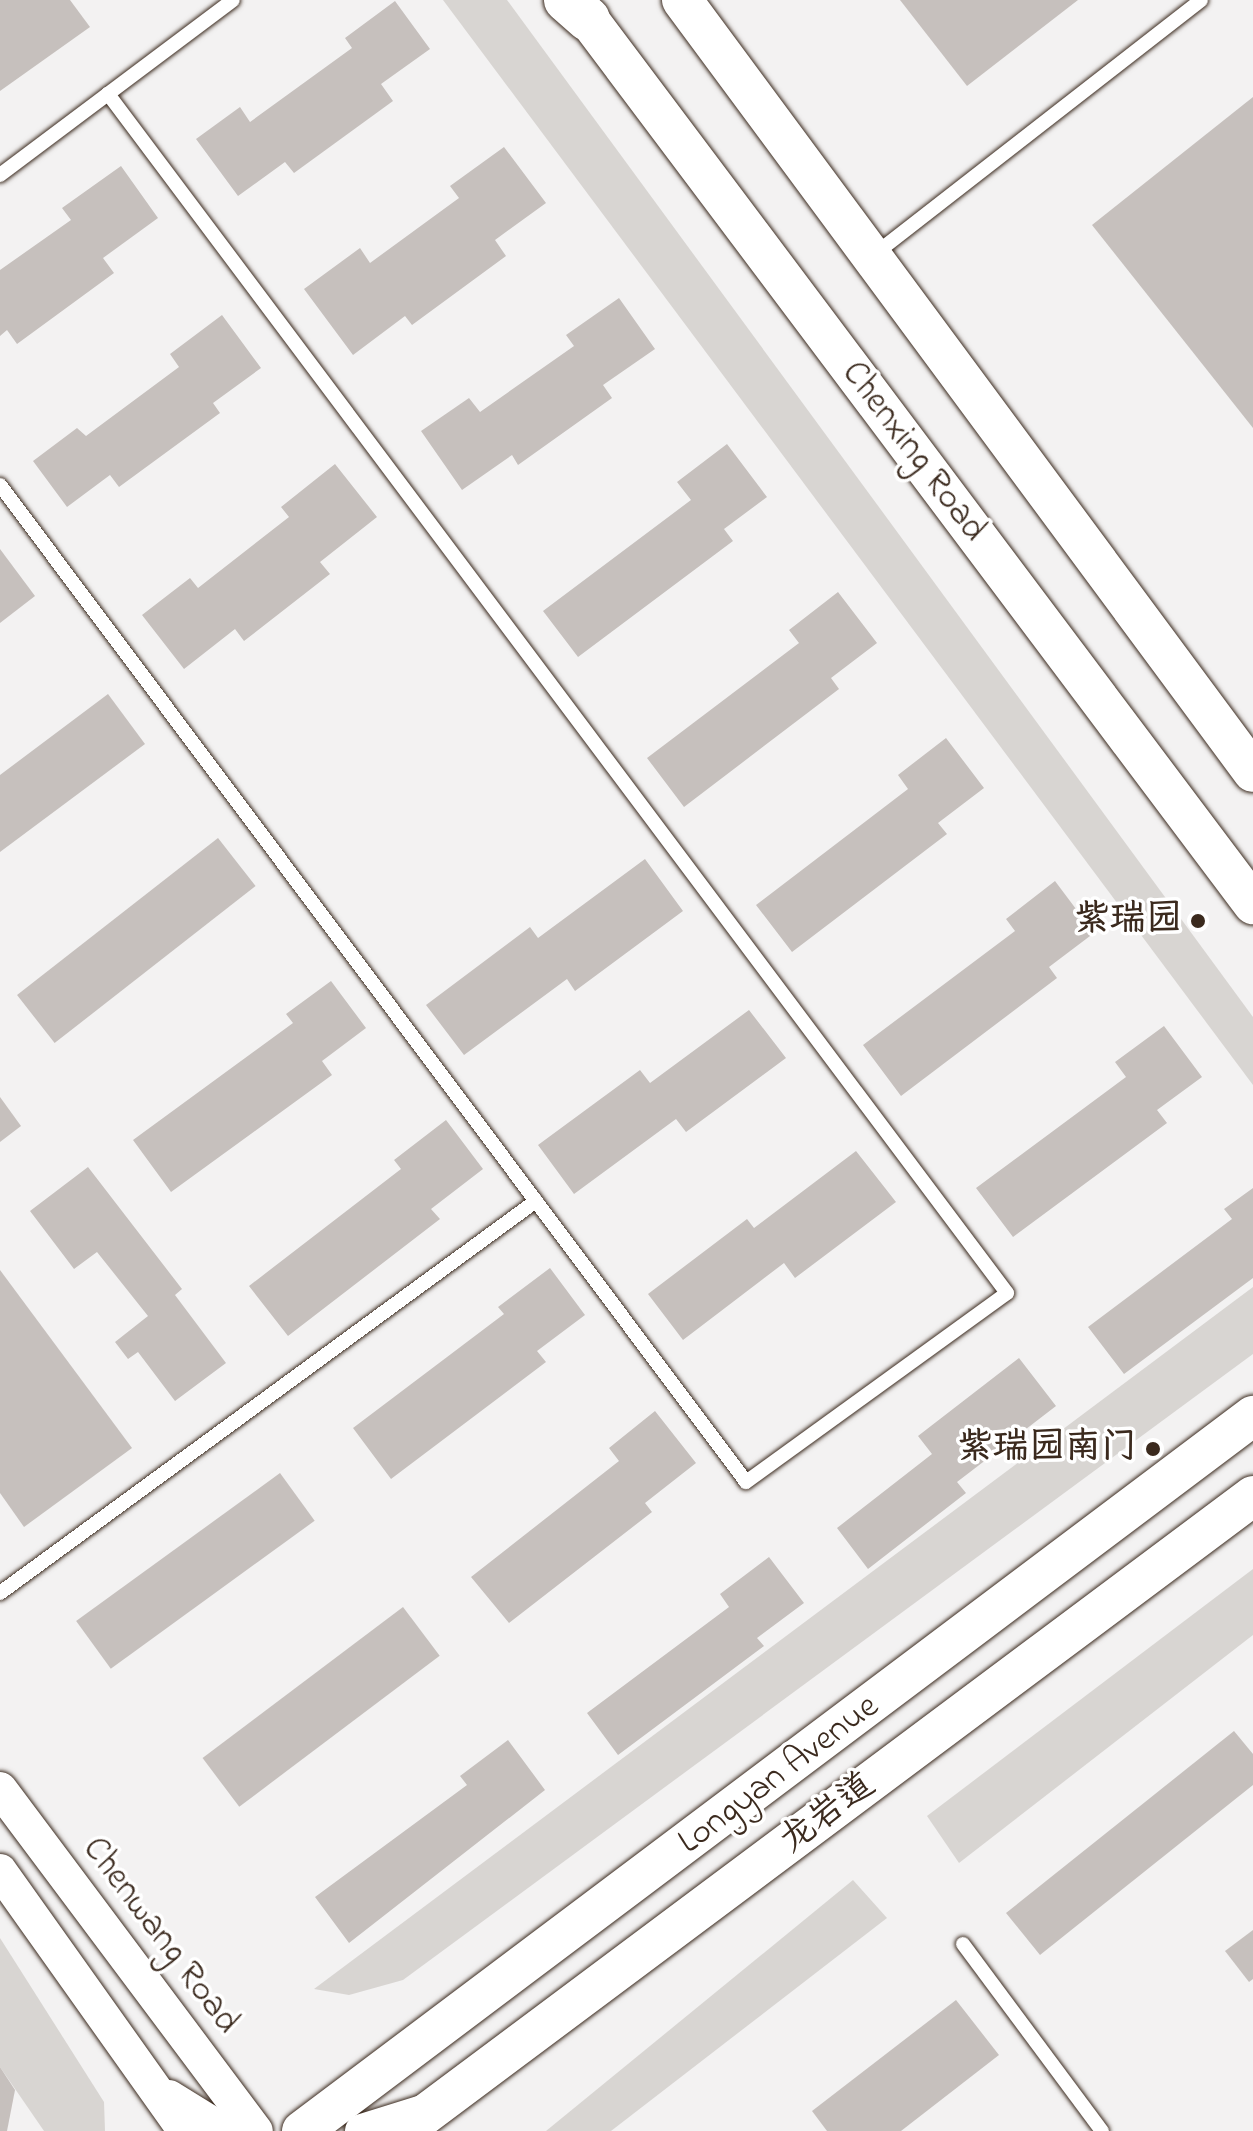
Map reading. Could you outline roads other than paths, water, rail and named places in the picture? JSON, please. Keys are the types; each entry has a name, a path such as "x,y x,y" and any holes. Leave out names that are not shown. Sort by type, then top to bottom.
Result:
{"main road":[{"path":"682,0 1253,772"},
{"name":"Chenxing Road","path":"576,6 1253,904"},
{"name":"Longyan Avenue","path":"302,2131 1253,1416"},
{"name":"龙岩道","path":"418,2120 1253,1496"}],"street":[{"name":"Chenwang Road","path":"0,1789 256,2131"},
{"path":"0,1871 185,2131"},
{"path":"150,2082 224,2131"},
{"path":"362,2131 418,2120"}],"lane":[{"path":"0,175 233,0"},
{"path":"871,257 1201,0"},
{"path":"0,485 746,1482 1007,1293 108,94"},
{"path":"0,1593 536,1201"},
{"path":"963,1944 1102,2131"}],"place":[{"name":"紫瑞园","path":"1198,921"},
{"name":"紫瑞园南门","path":"1153,1449"}]}
